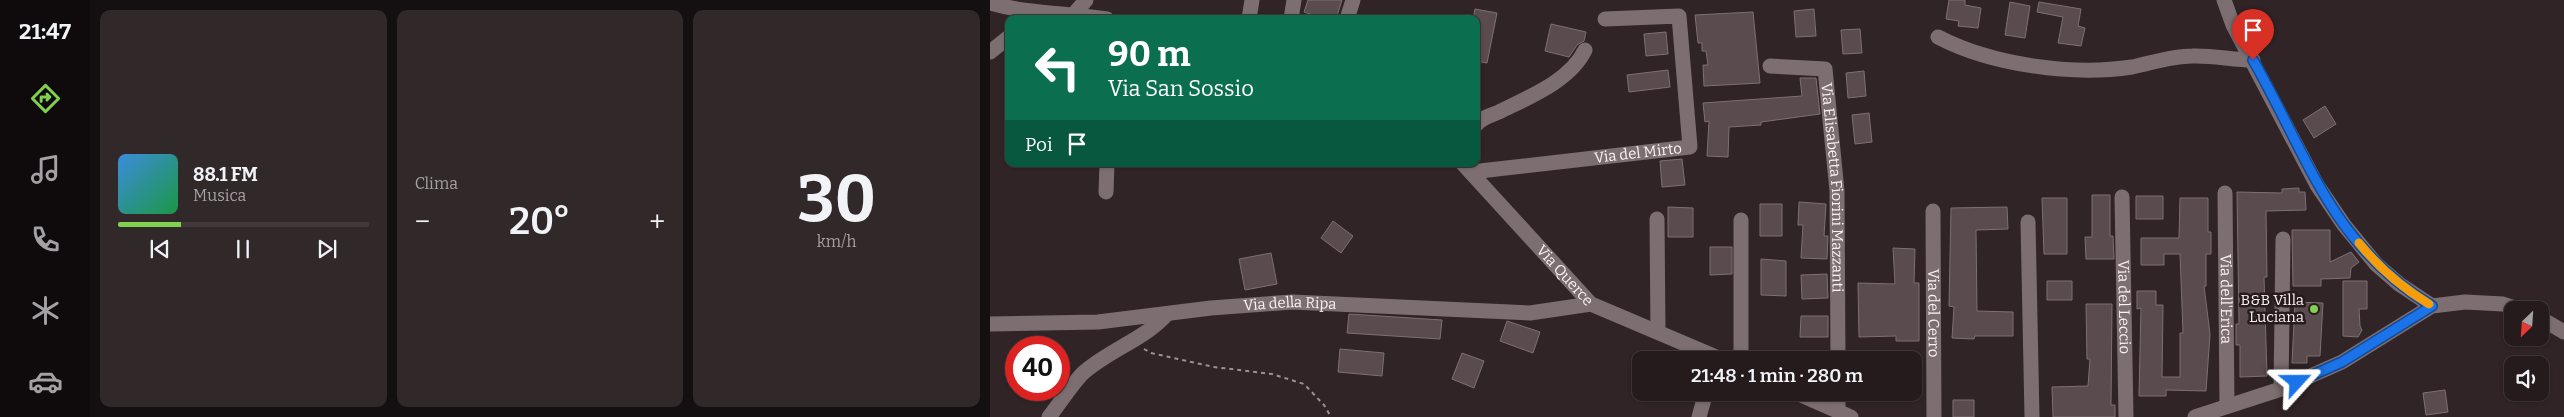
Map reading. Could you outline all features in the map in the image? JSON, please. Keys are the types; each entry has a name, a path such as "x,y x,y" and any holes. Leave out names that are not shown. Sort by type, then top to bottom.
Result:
{"street":[{"path":"1074,14 1086,0"},
{"path":"1250,15 1252,0"},
{"path":"1292,15 1294,0"},
{"path":"1348,15 1353,0"},
{"path":"2224,0 2233,25 2317,185 2344,225 2376,264 2399,284 2432,306"},
{"path":"990,3 1033,15 1081,15"},
{"name":"Via del Mirto","path":"1480,167 1690,147 1679,16 1605,19"},
{"path":"1938,37 1964,50 2061,69 2132,67 2166,59 2193,56 2253,60"},
{"path":"990,52 1005,40"},
{"path":"1480,120 1498,113 1564,75 1579,62 1585,50"},
{"name":"Via Elisabetta Fiorini Mazzanti","path":"1770,66 1825,69 1837,191 1838,351"},
{"path":"1106,192 1107,167"},
{"name":"Via Querce","path":"1467,168 1591,304 1700,351"},
{"name":"Via dell'Erica","path":"2225,193 2227,406"},
{"name":"Via del Leccio","path":"2122,197 2126,417"},
{"name":"Via del Cerro","path":"1933,211 1934,417"},
{"path":"1657,220 1658,332"},
{"path":"1741,220 1741,351"},
{"path":"2028,222 2032,417"},
{"path":"2282,389 2283,239"},
{"name":"Via della Ripa","path":"990,324 1098,322 1292,302 1530,313 1591,304"},
{"path":"2195,417 2282,389 2342,362 2432,306 2465,302 2504,304"},
{"path":"1049,417 1082,374 1156,327 1167,314"},
{"path":"2549,323 2564,332"},
{"path":"1699,417 1703,401"},
{"path":"1815,401 1845,414"},
{"path":"1841,401 1845,414"}],"path":[{"path":"1131,342 1151,353 1214,368 1272,374 1304,384 1324,405 1331,417"}],"building":[{"path":"1308,0 1342,0 1337,15 1313,15 1304,12"},
{"path":"1949,0 1965,0 1965,5 1981,8 1978,28 1958,26 1959,21 1946,19"},
{"path":"2010,2 2030,6 2025,38 2005,35"},
{"path":"2039,2 2081,9 2078,26 2085,28 2081,46 2058,43 2063,17 2037,12"},
{"path":"1475,9 1497,13 1487,63 1480,62 1480,15 1474,15"},
{"path":"1814,9 1816,36 1796,37 1794,11"},
{"path":"1753,12 1760,83 1704,86 1703,65 1708,65 1706,51 1702,51 1702,43 1698,43 1695,15"},
{"path":"1551,24 1586,32 1584,41 1577,45 1569,57 1545,51"},
{"path":"1860,29 1862,53 1843,54 1841,30"},
{"path":"1666,32 1668,54 1646,56 1644,34"},
{"path":"1668,70 1670,87 1629,92 1627,75"},
{"path":"1864,71 1866,96 1848,98 1846,73"},
{"path":"1800,78 1816,78 1820,114 1761,122 1761,125 1729,127 1728,157 1707,156 1709,121 1705,122 1703,103 1802,96"},
{"path":"2325,106 2336,124 2314,138 2303,120"},
{"path":"1869,113 1872,142 1855,144 1852,115"},
{"path":"1682,159 1685,185 1662,187 1660,161"},
{"path":"2299,188 2299,192 2305,192 2306,210 2266,211 2267,277 2264,277 2267,376 2240,377 2240,345 2236,345 2236,324 2239,324 2237,192 2282,193 2282,189"},
{"path":"2092,195 2110,195 2110,236 2113,236 2114,259 2086,259 2085,237 2092,237"},
{"path":"2136,196 2163,196 2163,219 2136,219"},
{"path":"2042,198 2067,198 2067,254 2044,254"},
{"path":"2180,198 2208,198 2208,232 2211,232 2211,254 2206,254 2206,286 2204,286 2210,334 2206,391 2166,390 2166,396 2139,396 2141,308 2137,309 2137,291 2156,291 2156,305 2163,305 2162,377 2180,377 2180,333 2183,333 2180,254 2164,254 2164,265 2141,265 2141,238 2179,238"},
{"path":"1799,202 1826,204 1824,236 1828,236 1827,259 1801,258 1803,225 1798,225"},
{"path":"1760,204 1782,204 1782,236 1760,236"},
{"path":"1668,207 1693,208 1693,237 1668,237"},
{"path":"2007,207 2008,229 1976,230 1977,311 2013,312 2013,336 1975,336 1974,339 1952,338 1954,307 1949,306 1951,208"},
{"path":"1333,221 1353,236 1341,253 1321,238"},
{"path":"2292,230 2330,230 2330,262 2351,252 2359,262 2351,268 2350,278 2321,279 2321,286 2293,286"},
{"path":"1710,247 1732,247 1732,274 1710,275"},
{"path":"1893,248 1915,249 1914,283 1919,283 1919,341 1896,341 1896,336 1859,337 1858,283 1895,284"},
{"path":"1271,253 1277,284 1245,290 1239,259"},
{"path":"1761,259 1786,261 1786,296 1761,295"},
{"path":"1827,274 1828,298 1802,299 1801,275"},
{"path":"2047,281 2072,281 2072,300 2047,300"},
{"path":"2343,281 2367,281 2367,309 2359,309 2362,330 2358,337 2343,336"},
{"path":"2295,302 2323,303 2320,356 2307,356 2307,363 2292,363"},
{"path":"2086,304 2112,304 2111,405 2115,405 2115,417 2053,417 2052,387 2088,386 2090,359 2087,359"},
{"path":"1349,314 1442,320 1440,339 1347,333"},
{"path":"1801,316 1828,316 1828,337 1800,337"},
{"path":"1507,321 1540,332 1533,353 1500,341"},
{"path":"1340,349 1384,353 1382,376 1338,372"},
{"path":"1462,353 1484,361 1474,388 1452,379"},
{"path":"2445,390 2448,412 2426,415 2423,393"},
{"path":"1953,400 1974,400 1974,417 1953,417"}],"slow traffic":[{"path":"2359,243 2376,264 2399,284 2429,304"}],"place":[{"name":"B&B Villa Luciana","path":"2314,309"}],"route":[{"path":"2253,60 2317,185 2344,225 2376,264 2399,284 2432,306 2342,362 2297,382"}]}
